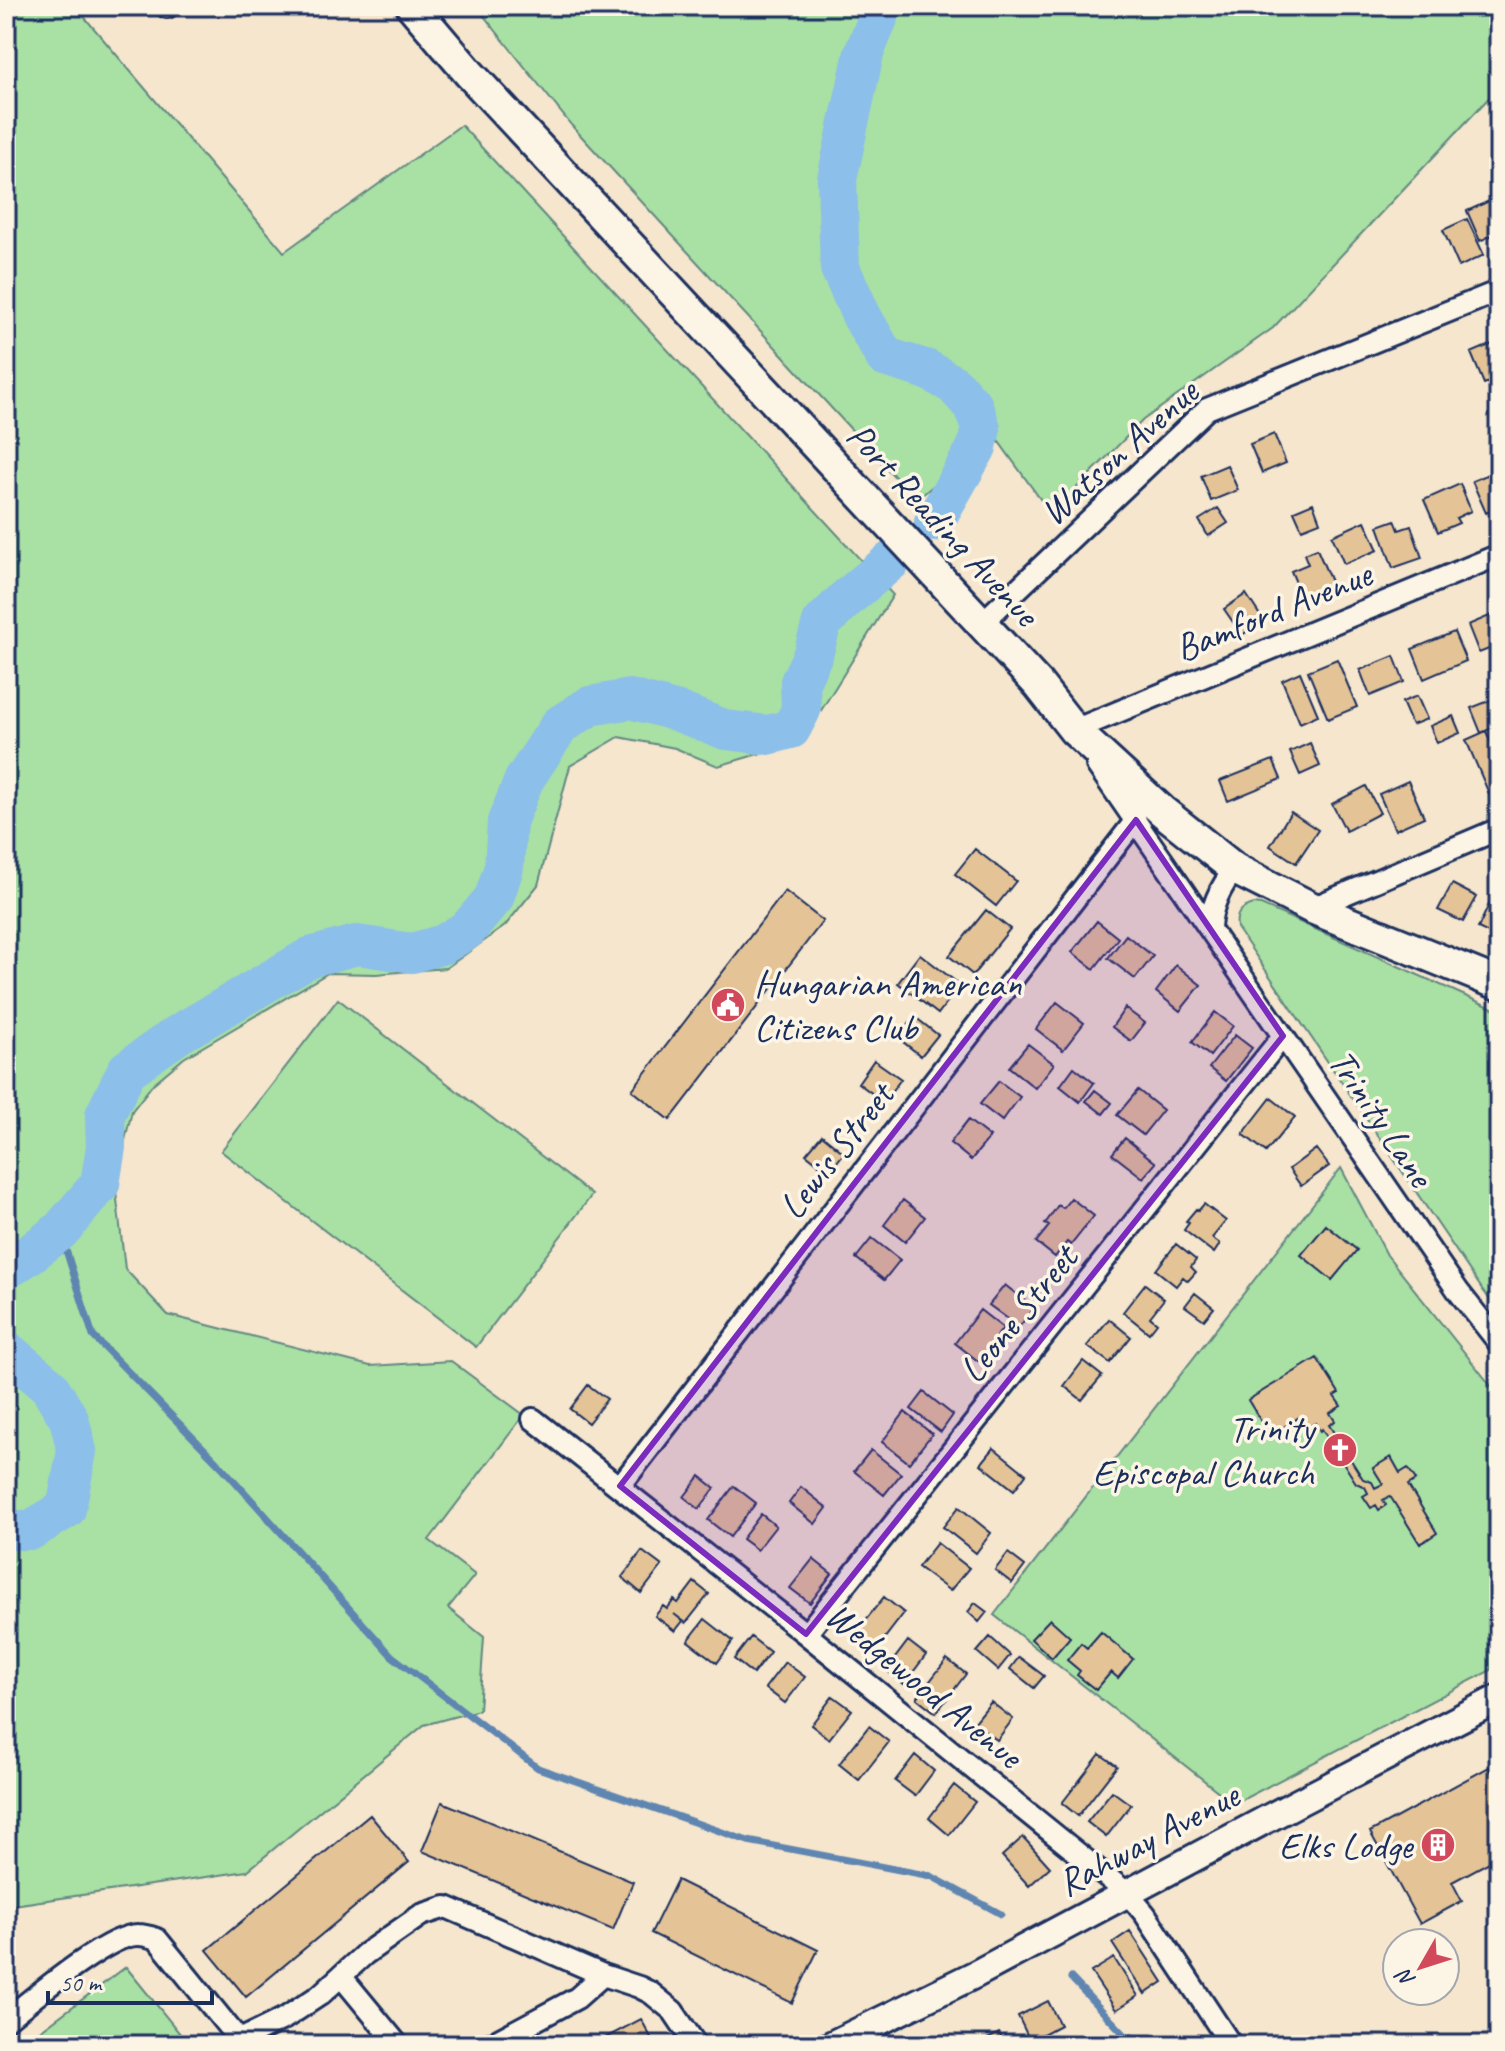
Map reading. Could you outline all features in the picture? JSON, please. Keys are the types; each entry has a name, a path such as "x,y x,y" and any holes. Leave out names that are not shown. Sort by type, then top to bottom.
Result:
{"main road":[{"name":"Port Reading Avenue","path":"412,6 479,85 1038,684 1074,730 1162,811 1235,869 1312,908 1499,984"}],"street":[{"name":"Watson Avenue","path":"982,623 1207,409 1499,291"},
{"name":"Bamford Avenue","path":"1074,730 1499,555"},
{"name":"Trinity Lane","path":"1074,730 1458,1291 1499,1343"},
{"name":"Lewis Street","path":"620,1486 1136,820"},
{"path":"1312,908 1499,829"},
{"path":"1210,928 1214,905 1235,869"},
{"name":"Leone Street","path":"806,1634 1283,1036"},
{"name":"Wedgewood Avenue","path":"533,1419 1127,1893 1145,1914 1231,2045"},
{"name":"Rahway Avenue","path":"831,2045 862,2038 1127,1893 1499,1698"},
{"path":"6,2020 89,1957 137,1934 157,1939 242,2043 320,1995 365,1954 421,1915 446,1907 603,1975 639,1987 663,2001 682,2022 696,2045"},
{"path":"489,2045 577,1998 603,1975"},
{"path":"341,1976 398,2045"}],"highlighted area":[{"path":"1136,820 1283,1036 806,1634 620,1486"}],"green space":[{"path":"6,6 75,6 284,252 461,125 893,595 802,741 718,766 675,748 619,737 570,766 538,885 505,926 446,968 376,974 328,973 184,1058 153,1084 132,1111 115,1182 125,1269 168,1315 370,1366 451,1361 524,1415 429,1540 475,1575 448,1608 484,1637 479,1710 424,1725 247,1871 6,1906"},
{"path":"476,6 1499,6 1499,87 1273,328 1143,420 1051,514 994,435 916,500 572,126"},
{"path":"1254,904 1499,1011 1499,1312 1237,928 1240,912"},
{"path":"338,999 592,1195 476,1347 221,1151"},
{"path":"1341,1168 1387,1255 1499,1396 1499,1666 1234,1804 994,1615"},
{"path":"126,1967 189,2045 21,2045"}],"building":[{"path":"1498,197 1499,232 1480,241 1467,211"},
{"path":"1467,219 1484,255 1459,267 1443,230"},
{"path":"1499,341 1499,378 1484,384 1471,353"},
{"path":"1274,434 1286,463 1262,473 1250,444"},
{"path":"1227,465 1238,490 1211,501 1201,476"},
{"path":"1499,470 1499,507 1486,513 1472,481"},
{"path":"1460,484 1471,511 1456,518 1459,523 1438,532 1424,500"},
{"path":"1313,503 1320,522 1302,529 1294,511"},
{"path":"1218,508 1228,523 1208,536 1199,520"},
{"path":"1395,520 1399,530 1411,526 1422,558 1393,568 1378,526"},
{"path":"1365,521 1378,550 1344,564 1332,536"},
{"path":"1317,549 1332,584 1302,597 1291,571 1308,564 1304,554"},
{"path":"1246,594 1263,620 1242,635 1224,609"},
{"path":"1499,612 1499,645 1479,653 1468,625"},
{"path":"1454,632 1466,661 1424,679 1412,649"},
{"path":"1394,656 1404,682 1370,696 1360,670"},
{"path":"1337,659 1357,707 1328,719 1308,671"},
{"path":"1300,672 1318,715 1300,723 1282,680"},
{"path":"1417,696 1427,719 1412,725 1402,702"},
{"path":"1499,697 1499,725 1481,733 1471,708"},
{"path":"1453,716 1460,733 1437,743 1430,726"},
{"path":"1486,731 1499,762 1499,792 1490,796 1466,740"},
{"path":"1310,743 1320,766 1300,775 1290,752"},
{"path":"1273,760 1281,779 1228,801 1220,781"},
{"path":"1408,781 1424,817 1395,830 1379,794"},
{"path":"1366,786 1380,813 1346,831 1332,804"},
{"path":"1291,812 1318,830 1296,863 1270,846"},
{"path":"975,849 1016,881 996,906 955,874"},
{"path":"1452,884 1477,897 1463,922 1438,910"},
{"name":"Hungarian American Citizens Club","path":"785,891 823,921 670,1120 632,1090"},
{"path":"1495,892 1499,893 1499,938 1478,928"},
{"path":"986,910 1010,929 973,975 949,956"},
{"path":"1097,921 1118,938 1094,969 1072,952"},
{"path":"1126,935 1153,956 1135,979 1108,958"},
{"path":"920,954 960,985 938,1014 898,983"},
{"path":"1176,965 1201,985 1180,1011 1156,992"},
{"path":"1057,1002 1084,1023 1063,1050 1036,1029"},
{"path":"1125,1008 1145,1023 1131,1041 1112,1027"},
{"path":"1215,1012 1233,1026 1210,1056 1192,1042"},
{"path":"915,1017 938,1035 921,1056 898,1038"},
{"path":"1235,1035 1252,1048 1226,1081 1209,1068"},
{"path":"1028,1044 1054,1064 1035,1088 1009,1067"},
{"path":"874,1060 901,1079 884,1102 858,1083"},
{"path":"1074,1067 1094,1083 1080,1102 1060,1086"},
{"path":"999,1081 1020,1097 1002,1121 980,1104"},
{"path":"1095,1090 1112,1103 1103,1114 1086,1101"},
{"path":"1138,1090 1163,1110 1143,1135 1117,1115"},
{"path":"1271,1098 1295,1117 1266,1152 1243,1134"},
{"path":"968,1120 990,1137 971,1160 950,1143"},
{"path":"822,1135 844,1153 829,1172 806,1154"},
{"path":"1125,1138 1156,1163 1143,1178 1112,1154"},
{"path":"1316,1149 1329,1166 1301,1186 1289,1169"},
{"path":"1071,1198 1094,1216 1071,1245 1067,1242 1055,1257 1036,1242 1049,1226 1045,1224 1058,1205 1063,1208"},
{"path":"903,1200 925,1217 905,1242 884,1225"},
{"path":"1204,1204 1226,1221 1212,1238 1220,1244 1214,1253 1184,1230 1189,1223 1186,1221"},
{"path":"1326,1225 1357,1250 1332,1280 1301,1255"},
{"path":"872,1238 900,1260 884,1280 856,1258"},
{"path":"1176,1244 1196,1260 1191,1267 1196,1272 1188,1281 1183,1277 1176,1286 1156,1270"},
{"path":"1145,1284 1164,1299 1150,1317 1157,1323 1149,1333 1123,1312"},
{"path":"1005,1285 1034,1308 1019,1327 989,1305"},
{"path":"1195,1293 1214,1308 1204,1320 1185,1306"},
{"path":"980,1310 1003,1328 978,1361 955,1343"},
{"path":"1109,1319 1131,1337 1110,1363 1087,1346"},
{"name":"Trinity Episcopal Church","path":"1317,1358 1339,1393 1334,1396 1341,1406 1330,1413 1335,1421 1329,1425 1336,1436 1339,1433 1344,1441 1340,1443 1363,1479 1372,1482 1375,1488 1383,1484 1373,1468 1391,1457 1400,1473 1408,1468 1416,1480 1408,1485 1437,1533 1420,1544 1390,1496 1383,1500 1386,1505 1379,1510 1376,1505 1371,1508 1363,1496 1368,1493 1365,1487 1356,1483 1315,1423 1305,1429 1298,1418 1270,1436 1248,1400"},
{"path":"1083,1361 1102,1376 1082,1400 1064,1386"},
{"path":"588,1385 607,1399 588,1423 570,1409"},
{"path":"924,1392 953,1415 941,1432 911,1409"},
{"path":"905,1412 932,1434 909,1463 882,1442"},
{"path":"994,1448 1026,1474 1014,1490 981,1464"},
{"path":"871,1450 901,1474 884,1495 854,1471"},
{"path":"700,1476 715,1488 699,1509 684,1497"},
{"path":"734,1486 756,1503 730,1537 708,1520"},
{"path":"801,1487 827,1508 815,1524 789,1503"},
{"path":"959,1507 991,1533 976,1553 943,1527"},
{"path":"761,1514 776,1526 757,1550 742,1539"},
{"path":"937,1543 969,1568 950,1591 918,1567"},
{"path":"642,1551 662,1566 641,1593 622,1577"},
{"path":"1008,1553 1025,1566 1012,1583 995,1570"},
{"path":"813,1559 832,1574 810,1603 790,1588"},
{"path":"694,1582 709,1594 686,1623 674,1614 683,1621 675,1631 655,1616 663,1606 667,1609 674,1600 678,1603"},
{"path":"884,1597 904,1613 874,1652 853,1636"},
{"path":"975,1603 987,1612 979,1622 968,1612"},
{"path":"705,1619 733,1641 717,1663 688,1641"},
{"path":"1050,1619 1070,1637 1052,1658 1031,1639"},
{"path":"1101,1632 1133,1659 1118,1678 1111,1672 1096,1690 1077,1675 1080,1671 1067,1660 1081,1643 1087,1648"},
{"path":"751,1637 770,1652 753,1674 734,1659"},
{"path":"990,1637 1010,1655 998,1670 977,1652"},
{"path":"908,1641 926,1655 904,1684 886,1670"},
{"path":"1019,1657 1044,1676 1034,1688 1010,1669"},
{"path":"947,1659 966,1674 936,1713 917,1698"},
{"path":"785,1662 805,1677 785,1703 765,1688"},
{"path":"833,1696 852,1710 829,1739 811,1725"},
{"path":"991,1702 1013,1719 997,1740 974,1723"},
{"path":"869,1726 889,1742 859,1780 839,1764"},
{"path":"1100,1754 1117,1766 1078,1816 1062,1803"},
{"path":"915,1755 934,1771 915,1796 895,1781"},
{"name":"Elks Lodge","path":"1489,1767 1499,1786 1499,1857 1452,1882 1462,1901 1420,1924 1370,1832"},
{"path":"954,1785 975,1802 949,1835 929,1818"},
{"path":"1112,1791 1131,1805 1106,1837 1087,1822"},
{"path":"442,1802 633,1882 613,1930 422,1851"},
{"path":"370,1815 409,1862 246,1997 207,1950"},
{"path":"1023,1837 1050,1867 1029,1886 1002,1856"},
{"path":"677,1880 818,1950 792,2003 651,1933"},
{"path":"1130,1931 1163,1982 1145,1994 1112,1943"},
{"path":"1114,1958 1138,1996 1116,2010 1091,1972"},
{"path":"1048,2001 1060,2025 1030,2041 1018,2016"},
{"path":"641,2019 655,2045 592,2045"},
{"path":"999,2033 1005,2045 976,2045"},
{"path":"354,2034 360,2045 333,2045"}],"waterway":[{"path":"883,6 864,53 837,179 840,268 862,317 885,357 928,370 954,385 973,406 981,428 977,447 934,522"},
{"path":"6,1270 60,1231 100,1184 106,1147 105,1115 127,1070 177,1035 310,957 357,945 412,953 444,944 468,929 494,898 504,867 507,822 524,780 560,725 590,706 630,699 679,712 726,730 768,735 791,729 801,710 800,682 822,623 891,561"},
{"path":"60,1231 93,1336 222,1467 392,1656 538,1768 748,1841 931,1876 1001,1914"},
{"path":"6,1350 49,1386 69,1419 77,1451 66,1509 31,1530 6,1530"},
{"path":"1071,1978 1125,2035 1144,2041 1188,2044"}],"place":[{"name":"Hungarian American Citizens Club","path":"728,1005"},
{"name":"Trinity Episcopal Church","path":"1340,1450"},
{"name":"Elks Lodge","path":"1438,1845"}]}
